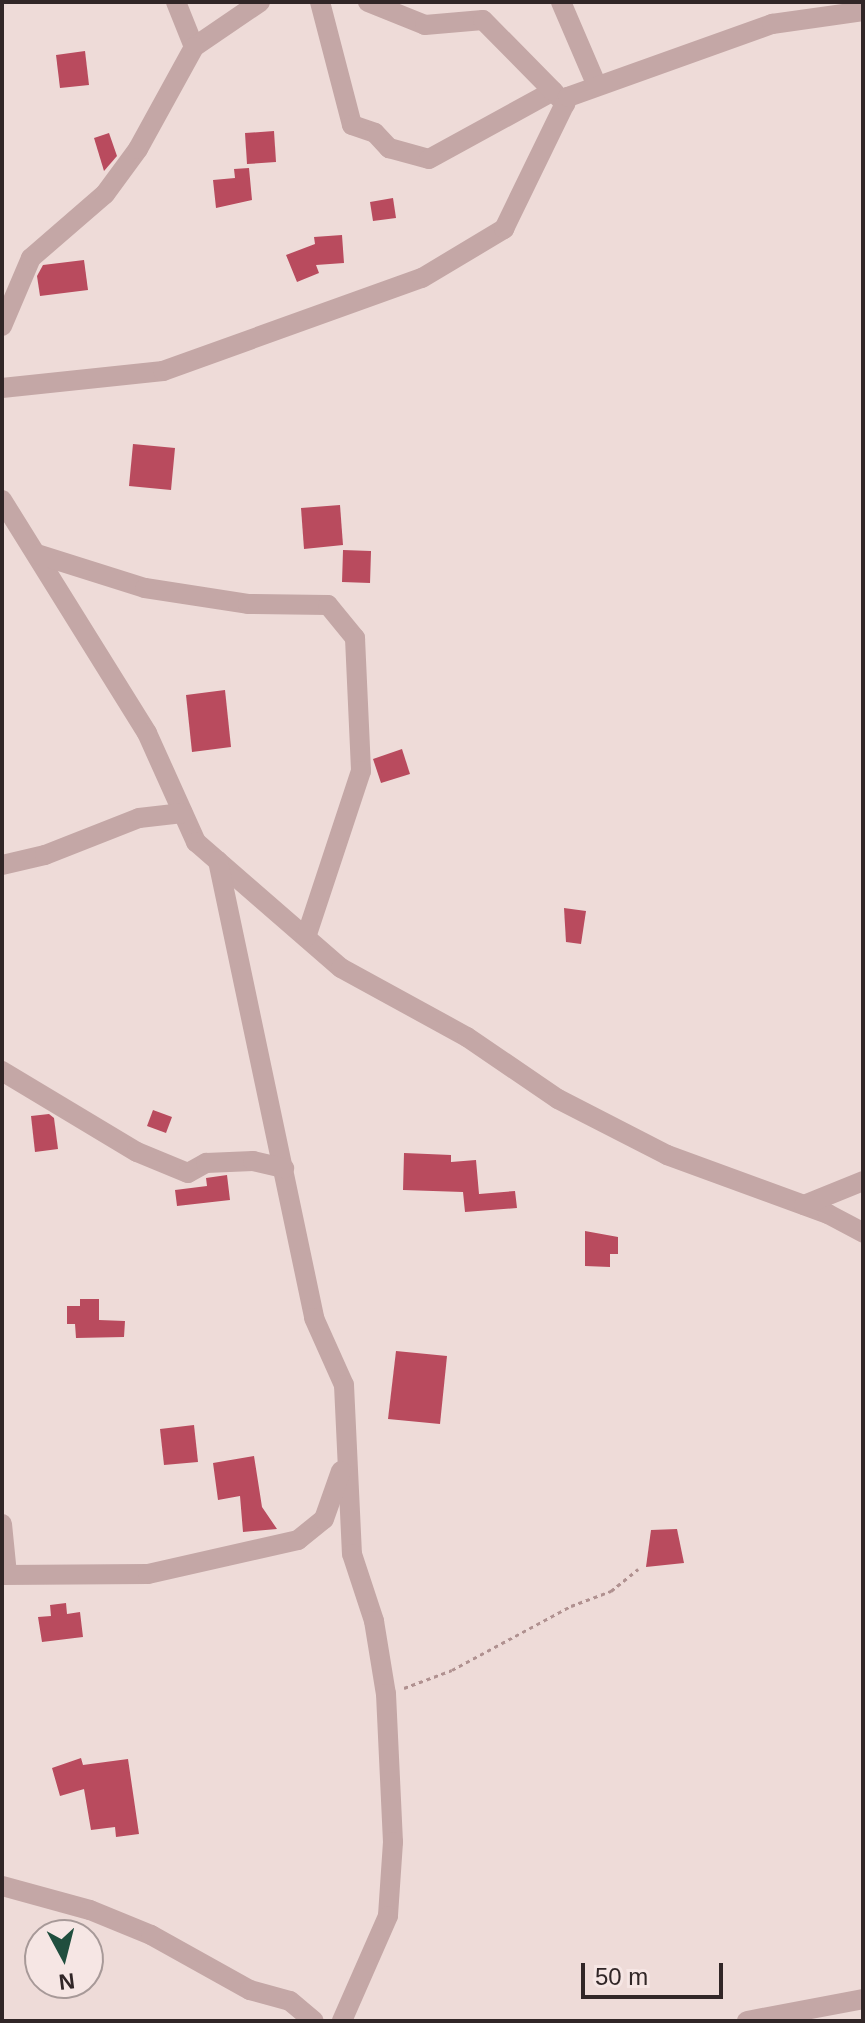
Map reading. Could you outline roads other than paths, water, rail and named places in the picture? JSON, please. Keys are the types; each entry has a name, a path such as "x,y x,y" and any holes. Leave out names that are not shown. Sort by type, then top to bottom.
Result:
{"street":[{"path":"176,2 194,47"},
{"path":"2,326 31,258 105,194 138,149 194,47 260,2"},
{"path":"320,2 352,125 375,133 389,148 429,159 559,98 772,24 863,11"},
{"path":"368,2 425,25 483,20 559,98"},
{"path":"561,2 597,86"},
{"path":"2,388 163,371 422,278 504,229 559,98"},
{"path":"2,500 147,733 196,842 341,968 467,1037 558,1099 667,1155 804,1205 863,1233"},
{"path":"37,554 145,588 248,604 328,605 355,638 361,771 306,937"},
{"path":"2,865 45,855 139,818 183,813"},
{"path":"218,861 314,1318 344,1385 344,1463 352,1554 374,1621 386,1694 393,1828 388,1916 342,2021"},
{"path":"2,1071 137,1152 188,1173 206,1163 253,1161 284,1168"},
{"path":"804,1205 863,1181"},
{"path":"2,1524 5,1575 148,1574 298,1540 324,1519 344,1463"},
{"path":"2,1886 90,1910 151,1935 250,1990 290,2001 314,2021"},
{"path":"747,2021 863,1999"}]}
